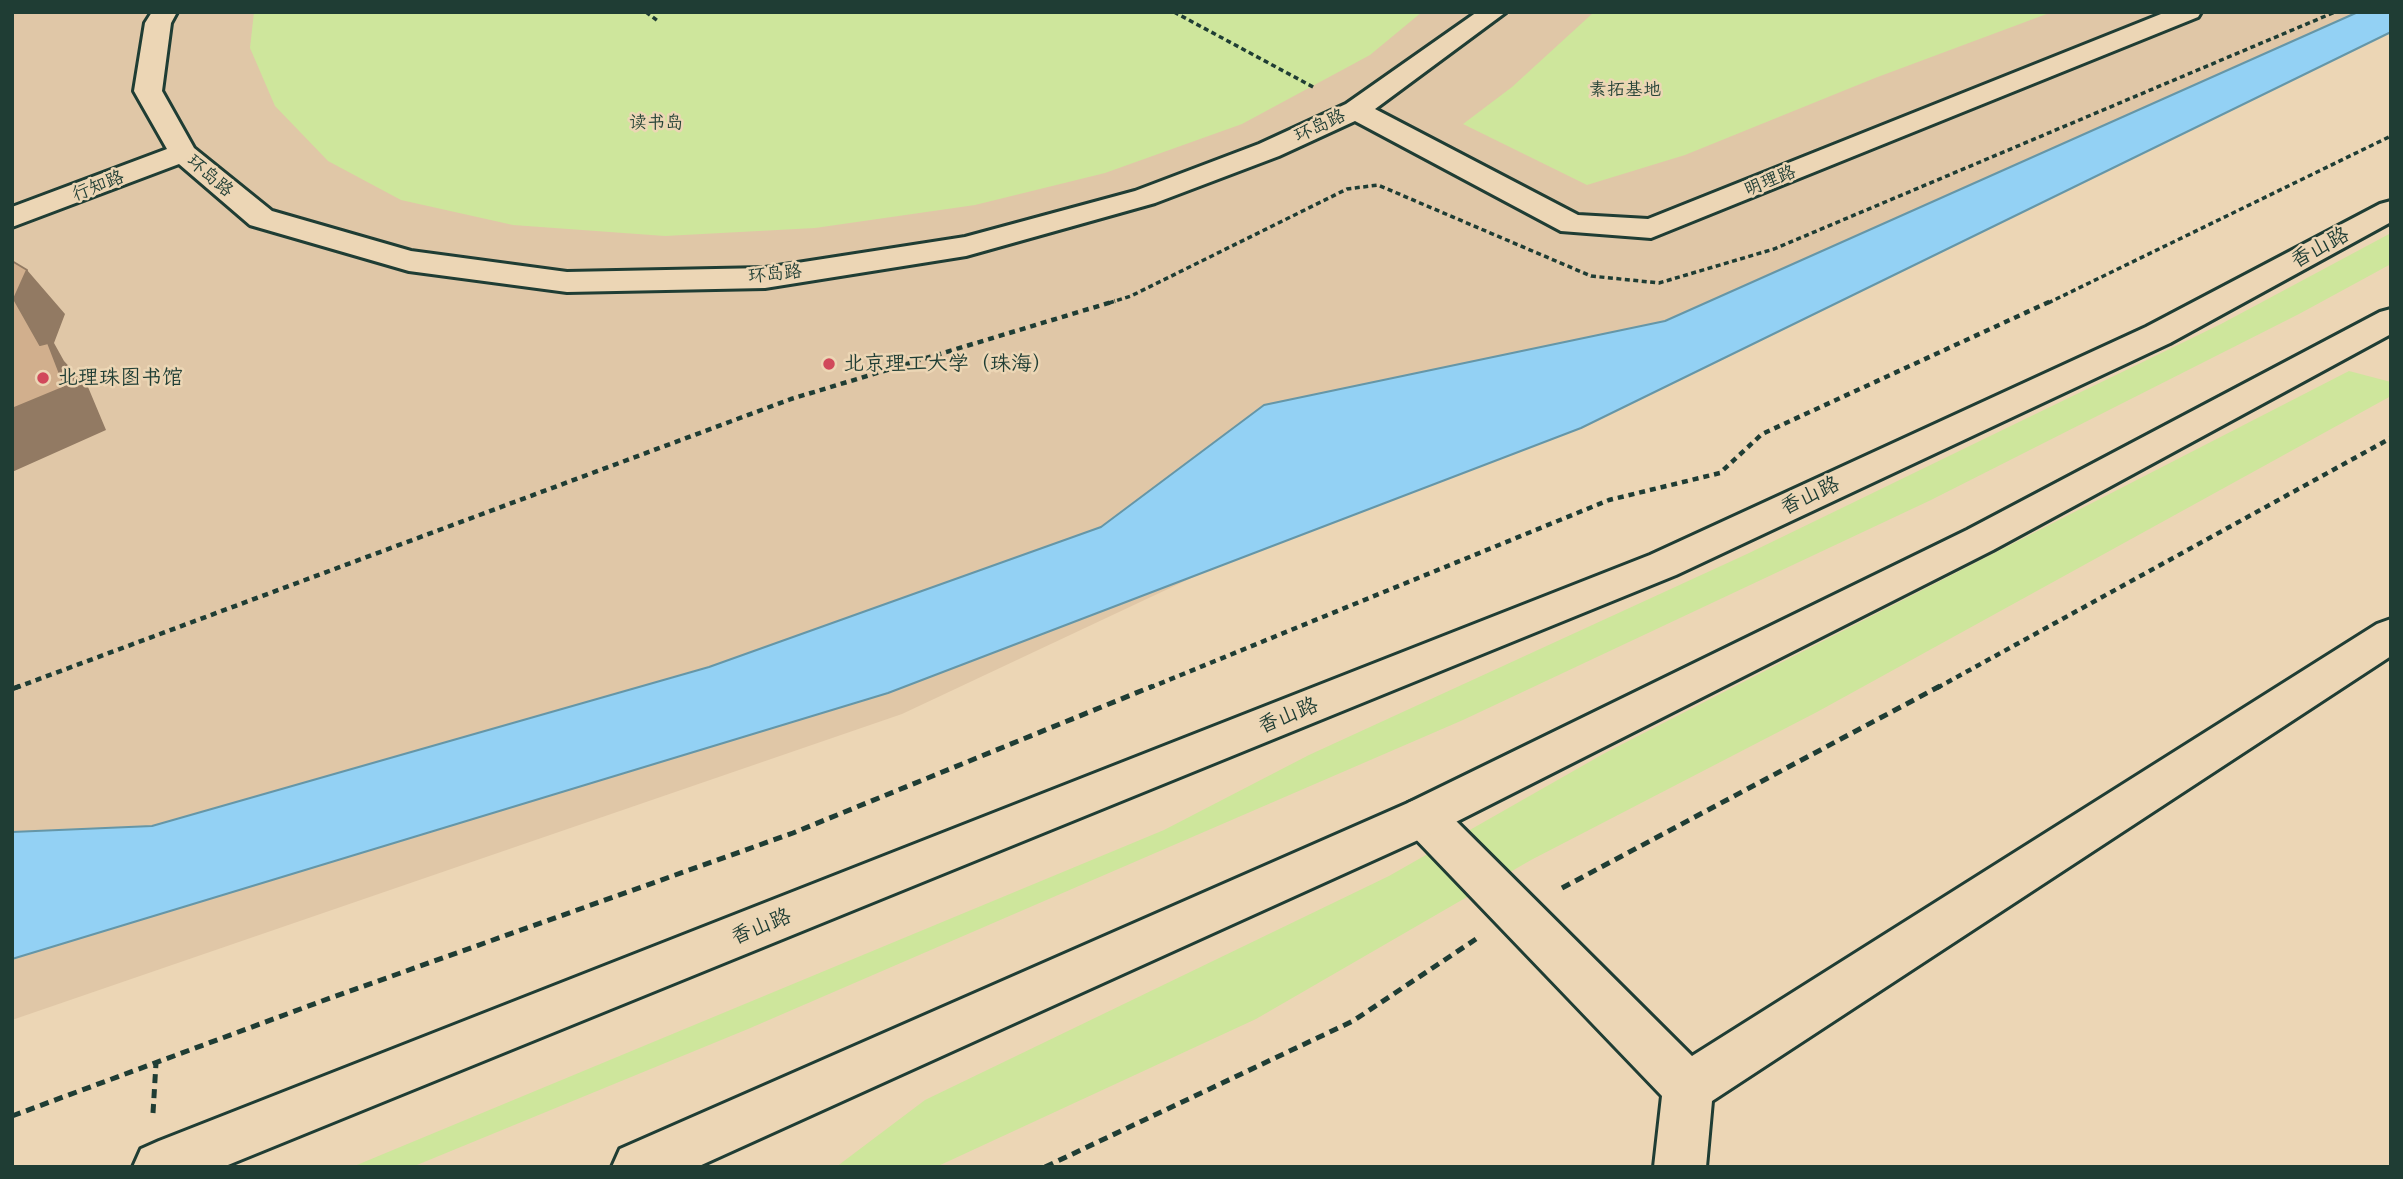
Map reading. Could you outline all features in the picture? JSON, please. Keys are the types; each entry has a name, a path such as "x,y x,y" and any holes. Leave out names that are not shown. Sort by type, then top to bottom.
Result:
{"main road":[{"name":"环岛路","path":"165,12 158,23 148,91 183,153 261,218 409,261 567,282 765,278 966,246 1145,197 1269,149 1356,110 1494,12"},
{"name":"明理路","path":"1356,110 1572,224 1651,229 2189,12"},
{"name":"行知路","path":"12,218 183,153"},
{"name":"香山路","path":"159,1167 1663,565 2158,335 2391,210"},
{"path":"638,1167 1423,817 1992,534 2391,320"},
{"path":"1688,1087 2391,635"},
{"path":"1423,817 1688,1087"},
{"path":"1680,1167 1688,1087"}],"path":[{"path":"646,12 658,20"},
{"path":"1174,12 1356,110"},
{"path":"12,689 791,399 1131,296 1347,189 1378,185 1591,276 1659,283 1774,249 2335,12"},
{"path":"12,1116 322,1001 793,833 1609,500 1720,473 1762,433 2103,276 2391,136"},
{"path":"1045,1167 1353,1021 1517,912 1998,655 2391,438"}],"shaded area":[{"name":"北京理工大学（珠海）","path":"12,12 2391,14 902,714 12,1020"}],"green space":[{"name":"读书岛","path":"254,12 1422,12 1370,55 1242,124 1105,173 975,205 815,228 665,236 513,225 401,200 328,161 275,106 250,48"},
{"name":"素拓基地","path":"1594,12 2052,12 1875,78 1685,155 1587,185 1463,124 1512,87"},
{"path":"2391,233 2391,264 2299,314 1931,500 1463,720 748,1029 412,1167 352,1167 1164,830 1309,755 1747,554 2221,324"},
{"path":"2349,371 2391,382 2391,396 1817,712 1531,860 1256,1019 936,1167 836,1167 925,1100 1389,876 1605,753"}],"water":[{"path":"2358,12 2391,12 2391,32 1581,428 888,693 12,959 12,832 152,826 709,667 1101,527 1264,405 1665,321"}],"building":[{"path":"12,261 27,270 14,299 40,345 48,343 65,387 12,409"}],"place":[{"name":"北京理工大学（珠海）","path":"829,364"},
{"name":"北理珠图书馆","path":"43,378"}]}
